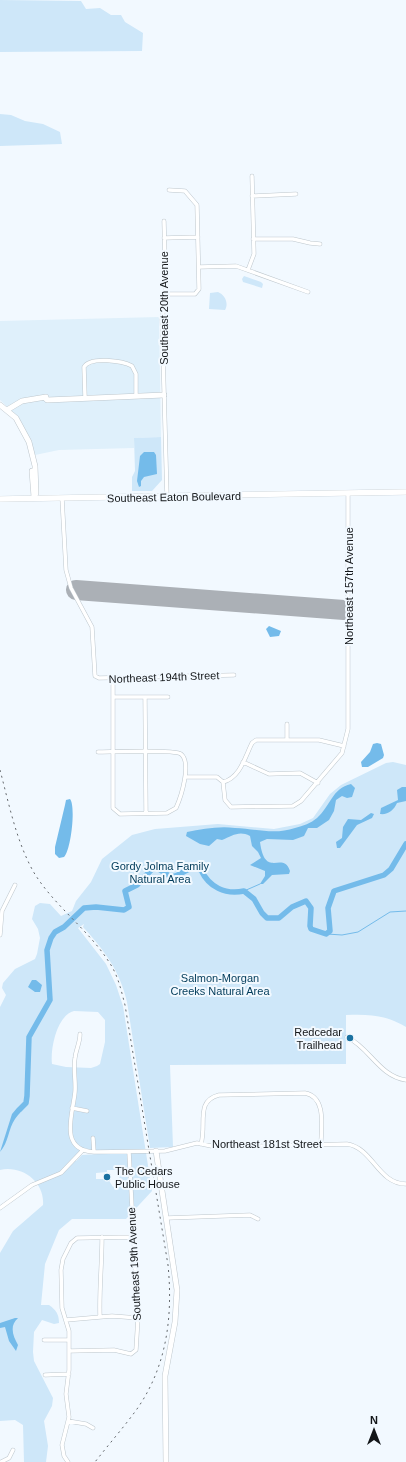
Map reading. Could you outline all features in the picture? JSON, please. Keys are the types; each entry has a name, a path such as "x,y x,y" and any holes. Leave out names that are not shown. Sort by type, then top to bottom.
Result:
{"main road":[{"name":"Southeast Eaton Boulevard","path":"0,499 406,492"}],"street":[{"path":"248,270 254,254 252,176"},
{"path":"166,294 198,292 199,267 197,205 185,191 169,190"},
{"path":"252,196 296,194"},
{"name":"Southeast 20th Avenue","path":"164,220 166,294 162,318 167,497"},
{"path":"164,238 198,237"},
{"path":"254,239 291,238 320,244"},
{"path":"199,267 236,266 308,292"},
{"path":"85,397 84,369 87,363 92,360 104,360 129,364 133,367 136,374 136,396"},
{"path":"7,410 22,401 45,398 47,400 60,398 164,395"},
{"path":"0,405 12,413 23,428 32,448 36,493 34,498"},
{"name":"Northeast 157th Avenue","path":"223,782 225,800 228,805 235,807 295,805 302,801 342,753 348,729 348,494"},
{"name":"Northeast 194th Street","path":"62,498 66,570 73,592 92,627 95,676 99,678 234,675"},
{"path":"98,752 113,752 146,752 176,752 181,754 185,761 185,777 177,806 173,811 167,813 120,814 114,811 113,752 113,682"},
{"path":"113,697 168,697"},
{"path":"146,697 146,813"},
{"path":"287,724 287,740"},
{"path":"185,777 217,777 223,782 235,777 254,741 319,740 344,746"},
{"path":"243,762 269,774 300,773 318,783"},
{"path":"0,935 2,911 15,885"},
{"path":"0,1208 32,1186 61,1173 83,1150 74,1142 69,1123 75,1091 75,1057 80,1041 80,1034"},
{"path":"347,1037 359,1045 385,1072 396,1078 406,1080"},
{"path":"201,1144 204,1131 204,1104 212,1097 219,1095 305,1093 310,1094 319,1102 321,1109 321,1144"},
{"path":"72,1108 87,1111"},
{"path":"93,1138 94,1152"},
{"name":"Northeast 181st Street","path":"83,1150 94,1152 156,1151 172,1150 191,1144 216,1147 342,1144 355,1146 362,1151 389,1179 396,1183 406,1184"},
{"path":"156,1151 176,1276 177,1303 176,1322 165,1376 166,1462"},
{"name":"Southeast 19th Avenue","path":"69,1351 114,1350 131,1354 134,1353 136,1348 138,1318 132,1236 129,1152"},
{"path":"166,1218 250,1215 258,1219"},
{"path":"68,1462 64,1456 62,1445 68,1421 66,1394 69,1374 69,1340 66,1320 62,1308 61,1270 63,1259 73,1240 82,1237 132,1236"},
{"path":"100,1317 99,1289 102,1262 102,1237"},
{"path":"66,1320 100,1317 138,1318"},
{"path":"44,1340 69,1340"},
{"path":"45,1375 69,1374"},
{"path":"68,1421 86,1424 93,1428"},
{"path":"1,1462 10,1458 13,1450"}],"shaded area":[{"path":"159,317 161,437 134,438 134,448 59,450 35,455 24,427 16,415 0,400 0,321"}],"green space":[{"path":"0,0 81,1 86,9 100,8 111,15 121,15 125,22 143,33 142,51 0,52"},
{"path":"0,114 11,115 25,121 43,124 60,132 62,144 0,146"},
{"path":"244,276 261,282 263,284 262,288 243,282 242,279"},
{"path":"218,292 223,295 226,300 227,305 225,310 209,309 210,293"},
{"path":"161,437 162,480 152,491 132,491 132,477 135,471 134,438"},
{"path":"393,762 406,765 406,1027 399,1023 377,1016 346,1015 346,1064 170,1065 173,1147 150,1148 124,991 116,971 98,944 83,927 84,924 78,928 106,964 116,985 123,1006 152,1191 126,1219 72,1219 59,1230 45,1264 41,1305 49,1305 57,1312 59,1323 54,1324 42,1320 34,1332 34,1361 53,1398 52,1406 44,1421 48,1446 46,1462 24,1462 23,1425 15,1420 0,1421 0,1253 13,1231 43,1205 43,1197 36,1182 24,1173 8,1169 0,1170 0,1007 6,995 2,988 3,983 15,969 35,959 37,954 40,938 38,929 32,919 35,906 40,903 50,904 61,916 72,911 76,901 91,882 102,859 132,835 155,829 218,824 274,829 300,824 313,818 330,794 341,785 386,763","holes":["74,1011 98,1012 105,1020 105,1042 100,1064 97,1066 91,1068 66,1067 52,1064 52,1050 56,1033 63,1019","84,1148 90,1150 114,1150 115,1153 82,1155 76,1161 74,1159","107,1170 117,1170 121,1182 113,1187 108,1179 96,1179 96,1173 107,1172"]}],"water":[{"path":"144,452 154,452 156,455 157,474 144,477 141,481 141,486 139,487 137,481 140,456"},
{"path":"269,626 281,631 279,636 270,637 266,629"},
{"path":"373,744 381,744 384,755 383,758 368,767 362,767 361,762 370,752"},
{"path":"351,784 355,788 352,797 347,798 342,796 336,800 334,811 329,820 317,828 308,828 304,836 293,840 267,839 260,842 262,853 266,860 274,863 283,863 287,865 290,871 289,874 272,875 263,884 260,884 265,876 265,871 250,865 261,858 252,846 250,836 246,834 236,834 222,840 217,839 209,846 200,844 186,836 187,832 205,829 229,827 280,831 301,826 310,823 317,818 340,789"},
{"path":"402,787 406,787 406,801 397,803 388,813 380,814 381,808 398,800 397,790"},
{"path":"70,799 73,810 71,837 67,853 64,857 59,858 55,854 55,847 66,800"},
{"path":"371,813 374,814 372,818 357,825 340,848 337,848 336,842 342,838 343,827 348,819 361,820"},
{"path":"32,980 36,980 42,985 40,992 35,992 28,987"},
{"path":"26,1104 13,1123 5,1144 0,1152 12,1114 17,1108"},
{"path":"18,1318 15,1321 13,1328 13,1335 18,1345 16,1351 9,1341 5,1327 0,1328 0,1323"}],"waterway":[{"path":"20,1109 26,1103 27,1096 29,1037 50,1000 47,950 51,938 55,932 64,927 84,908 96,907 124,910 129,907 125,891 137,885 153,868 157,868 171,877 189,869 197,868 201,870 208,881 224,891 244,891 254,899 262,913 267,918 279,918 292,907 306,901 311,908 311,929 326,934 330,931 328,908 334,891 384,875 391,869 406,844"},
{"path":"244,891 260,884"},
{"path":"327,934 342,935 358,932 390,912 406,911"}],"runway":[{"path":"76,590 344,610"}],"railway":[{"path":"0,770 17,834 33,871 50,895 101,950 115,972 119,983 125,1005 168,1265 169,1303 166,1340 155,1376 137,1409 95,1462"}],"place":[{"name":"Redcedar Trailhead","path":"350,1038"},
{"name":"The Cedars Public House","path":"107,1177"}],"park label":[{"name":"Gordy Jolma Family Natural Area","path":"160,872"},
{"name":"Salmon-Morgan Creeks Natural Area","path":"220,984"}]}
